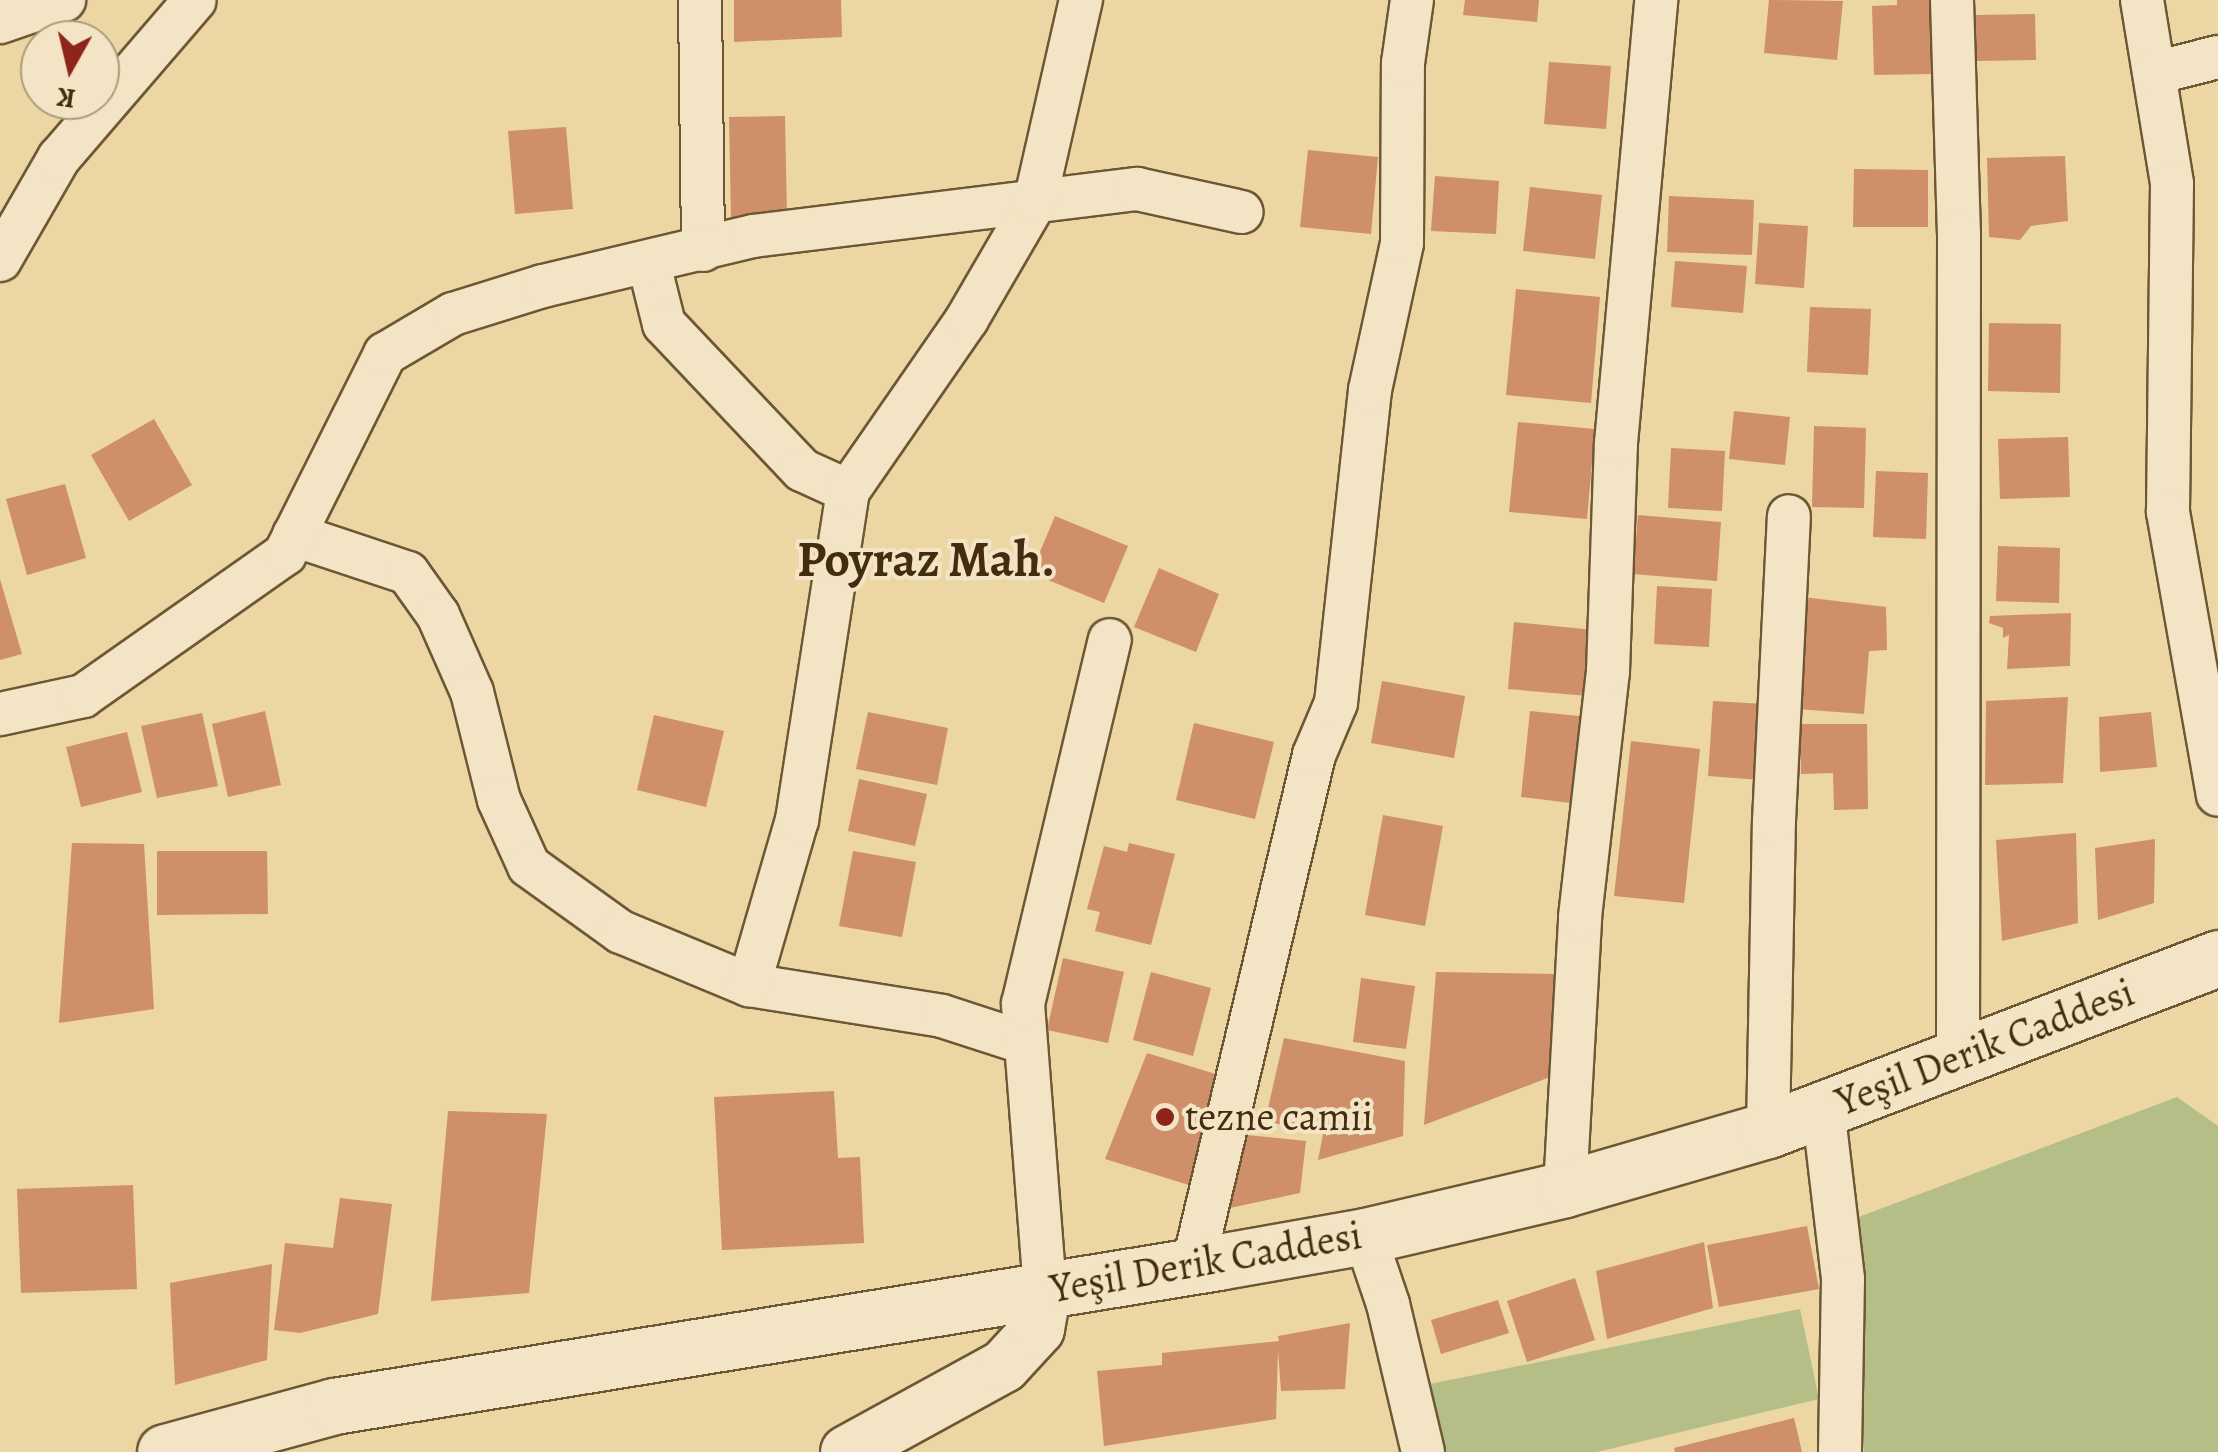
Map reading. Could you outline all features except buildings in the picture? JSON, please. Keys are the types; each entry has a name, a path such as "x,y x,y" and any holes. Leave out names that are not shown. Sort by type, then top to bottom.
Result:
{"main road":[{"name":"Yeşil Derik Caddesi","path":"164,1452 334,1406 1365,1236 1565,1189 1768,1130 2218,958"}],"street":[{"path":"0,22 64,0"},
{"path":"0,260 60,158 195,0"},
{"path":"700,0 702,250"},
{"path":"749,985 797,820 848,492 967,319 1036,202 1081,0"},
{"path":"1193,1266 1314,756 1336,703 1370,390 1402,243 1404,63 1412,0"},
{"path":"1565,1189 1580,917 1608,671 1616,442 1656,0"},
{"path":"1952,0 1959,235 1958,1057"},
{"path":"2142,0 2172,184 2168,512 2218,795"},
{"path":"2155,73 2218,57"},
{"path":"0,714 83,696 285,554 384,354 454,314 544,286 649,264 753,236 1137,189 1242,212"},
{"path":"649,264 664,324 802,470 848,492"},
{"path":"1768,1130 1774,821 1790,516"},
{"path":"294,535 408,573 438,615 472,692 499,800 529,866 621,932 749,985 942,1016 1025,1044"},
{"path":"847,1452 1004,1366 1038,1329 1046,1290 1023,1004 1110,640"},
{"path":"1823,1108 1843,1280 1840,1452"},
{"path":"1365,1236 1388,1304 1424,1452"}],"green space":[{"path":"2177,1097 2218,1126 2218,1452 1864,1452 1856,1218"},
{"path":"1800,1309 1819,1399 1597,1452 1441,1452 1425,1385"}],"place":[{"name":"tezne camii","path":"1165,1117"}],"district":[{"name":"Poyraz Mah.","path":"926,560"}]}
